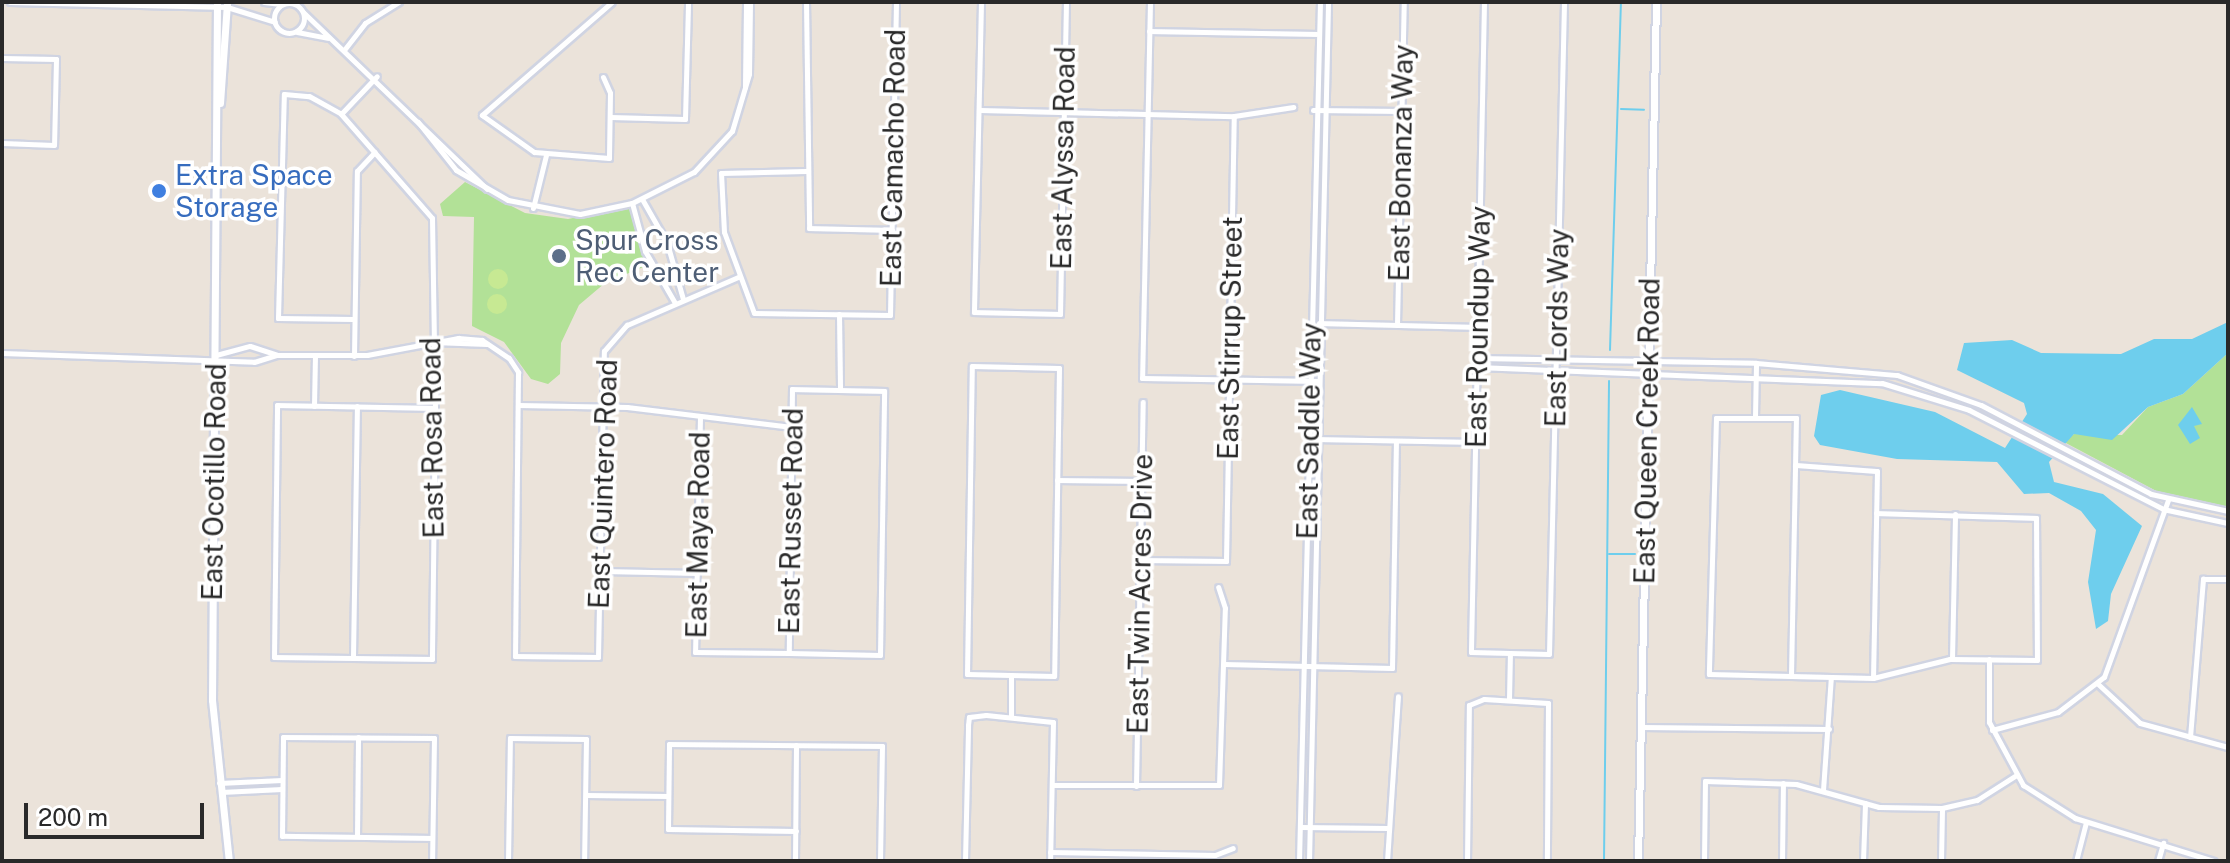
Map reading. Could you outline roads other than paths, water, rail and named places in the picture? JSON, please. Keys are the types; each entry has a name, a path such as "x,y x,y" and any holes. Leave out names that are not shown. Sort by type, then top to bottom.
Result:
{"main road":[{"name":"East Queen Creek Road","path":"1638,861 1656,2"},
{"name":"East Ocotillo Road","path":"217,4 220,103 212,700 229,861"},
{"name":"East Ocotillo Road","path":"220,103 227,4"}],"street":[{"path":"10,2 235,2"},
{"path":"264,2 303,12 327,38 377,76 456,170 487,190 533,208 580,214 637,201 720,149 745,88 748,2"},
{"path":"344,50 365,23 399,2"},
{"path":"603,77 610,117 609,158 546,154 519,146 482,115 612,2"},
{"path":"610,117 685,119 690,2"},
{"path":"806,2 809,228 892,230"},
{"name":"East Camacho Road","path":"839,314 890,315 896,2"},
{"path":"981,2 980,110 1234,116 1293,107"},
{"name":"East Alyssa Road","path":"980,110 974,312 1060,314 1066,2"},
{"path":"1150,2 1142,378 1318,381"},
{"name":"East Saddle Way","path":"1299,861 1313,110 1315,34 1320,2"},
{"name":"East Saddle Way","path":"1309,861 1322,110 1328,2"},
{"name":"East Bonanza Way","path":"1397,325 1404,2"},
{"name":"East Roundup Way","path":"1484,2 1471,652 1510,653"},
{"name":"East Lords Way","path":"1510,653 1549,654 1564,2"},
{"path":"227,4 296,31 327,38"},
{"path":"275,22 282,5"},
{"path":"296,31 303,12"},
{"path":"1149,31 1324,35"},
{"path":"2,58 56,59 54,145 2,143"},
{"path":"341,114 377,76"},
{"path":"353,319 278,318 284,94 309,96 341,114 375,152 357,171 354,356"},
{"path":"1313,110 1402,111"},
{"name":"East Stirrup Street","path":"1141,560 1226,561 1234,116"},
{"name":"East Rosa Road","path":"353,657 432,659 435,408 432,218 375,152"},
{"path":"533,208 546,154"},
{"path":"789,653 880,655 884,391 840,390 839,314 754,313 738,277 724,232 721,173 806,171"},
{"path":"637,201 667,250 683,299"},
{"path":"637,201 646,241 675,303 738,277"},
{"path":"646,241 660,236"},
{"path":"653,258 667,250"},
{"name":"East Quintero Road","path":"518,405 515,656 598,657 605,571 602,407 611,338 675,303"},
{"path":"1311,323 1478,327"},
{"path":"2,353 216,355 254,362 277,355 354,356 467,338 487,344 518,372 518,405 602,407 792,427"},
{"path":"466,346 467,338"},
{"path":"433,342 466,346 487,344"},
{"path":"216,355 250,346 277,355"},
{"path":"314,406 315,355"},
{"path":"1477,358 1556,359 1756,373 1908,389 2012,433 2166,509 2228,523"},
{"path":"1755,417 1756,363"},
{"path":"1477,367 1756,363 1918,379 2016,423 2168,500 2228,511"},
{"path":"972,366 1059,368 1057,480 1054,676 967,674 972,366"},
{"name":"East Russet Road","path":"789,653 792,389 840,390"},
{"name":"East Twin Acres Drive","path":"1136,786 1143,402"},
{"path":"357,406 353,657 274,657 277,405 357,406 435,408"},
{"name":"East Maya Road","path":"700,417 695,652 789,653"},
{"path":"1791,676 1796,418 1716,418 1709,674 1831,677 1873,678 1952,659 2037,660 2036,518 1876,513"},
{"path":"1309,439 1475,442"},
{"path":"1224,664 1392,668 1396,441"},
{"path":"1795,465 1877,471 1873,678"},
{"path":"1057,480 1142,481"},
{"path":"1992,730 2058,712 2098,684 2121,644 2168,500"},
{"path":"1952,659 1955,514"},
{"path":"605,571 697,573"},
{"path":"2190,737 2203,579 2228,579"},
{"path":"1052,785 1219,785 1224,664 1218,587"},
{"path":"1509,699 1510,653"},
{"path":"1989,659 1992,730 2015,776 2039,799 2086,822 2214,861"},
{"path":"1011,675 1011,716"},
{"path":"1823,790 1831,677"},
{"path":"2098,684 2140,723 2228,747"},
{"path":"1387,861 1398,696"},
{"path":"1467,861 1469,705 1509,699 1548,703 1547,861"},
{"path":"965,861 969,717 1011,716 1053,722 1050,861"},
{"path":"1641,727 1829,729"},
{"path":"432,838 282,836 283,737 434,738 432,861"},
{"path":"357,837 358,737"},
{"path":"508,861 510,738 586,739 584,861"},
{"path":"796,831 668,829 669,744 882,746 880,861"},
{"path":"795,861 796,745"},
{"path":"1704,861 1705,781 1783,783 1823,790 1865,803 1942,808 1977,800 2015,776"},
{"path":"219,788 282,780"},
{"path":"1782,861 1783,783"},
{"path":"219,788 282,789"},
{"path":"586,795 668,796"},
{"path":"1863,861 1865,803"},
{"path":"1941,861 1942,808"},
{"path":"2076,861 2086,822"},
{"path":"1300,827 1388,828"},
{"path":"2158,861 2163,843"},
{"path":"1050,852 1215,855 1233,848"},
{"path":"1132,853 1132,861"}],"water":[{"path":"2228,322 2228,353 2183,394 2148,407 2112,440 2074,434 2049,462 2054,482 2103,494 2142,526 2111,594 2108,621 2096,629 2088,582 2096,530 2081,511 2049,493 2024,494 1997,462 1897,459 1820,445 1814,436 1821,395 1840,390 1935,412 2005,448 2027,414 2024,403 1957,370 1964,343 2012,340 2041,353 2121,354 2154,339 2192,339"},
{"path":"2192,407 2202,424 2194,426 2200,438 2190,444 2178,425"}],"waterway":[{"path":"1610,350 1621,2"},
{"path":"1621,109 1644,110"},
{"path":"1604,861 1609,381"},
{"path":"1609,554 1635,554"}],"place":[{"name":"Extra Space Storage","path":"159,191"},
{"name":"Spur Cross Rec Center","path":"559,256"}]}
